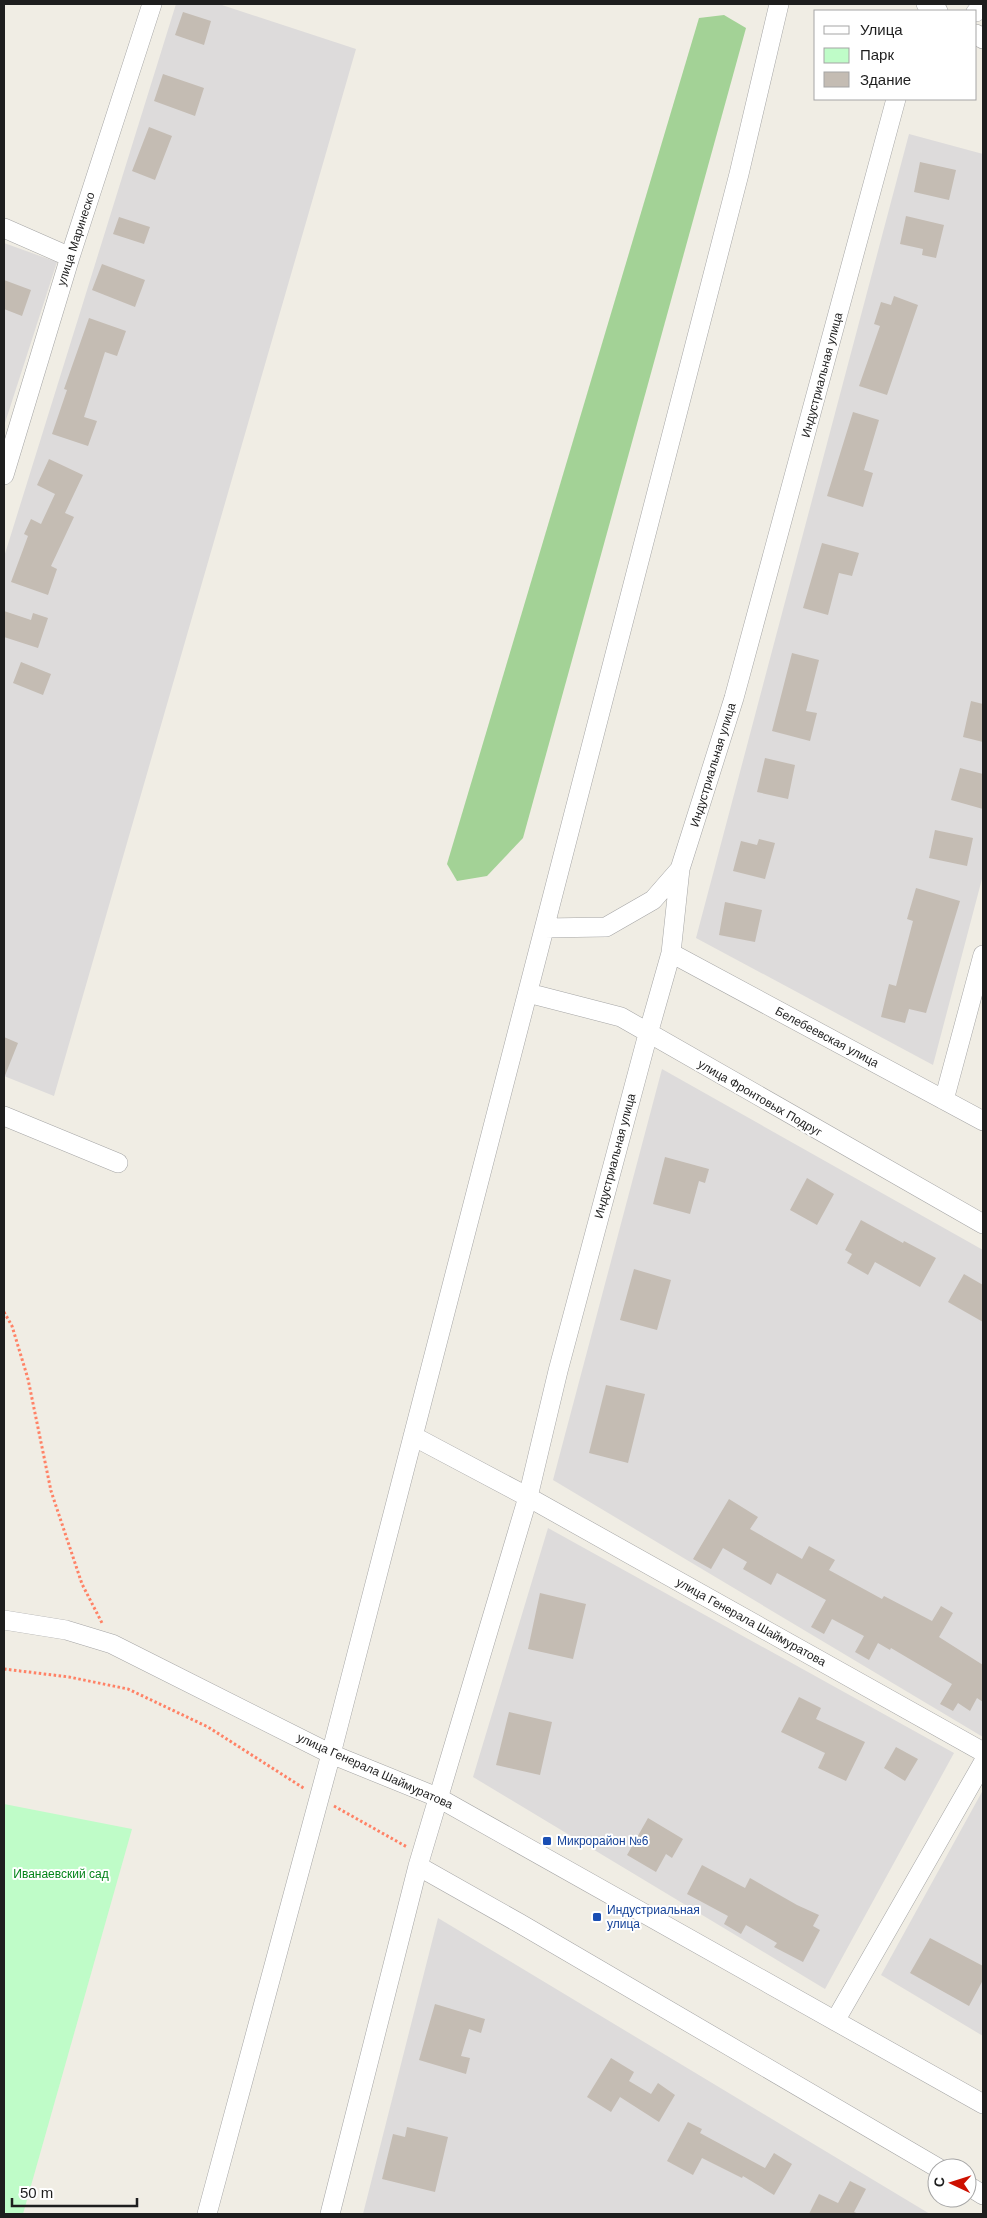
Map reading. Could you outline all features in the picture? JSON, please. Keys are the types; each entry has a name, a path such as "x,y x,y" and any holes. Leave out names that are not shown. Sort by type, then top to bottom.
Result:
{"street":[{"name":"улица Маринеско","path":"4,475 70,257 152,4"},
{"path":"207,2214 320,1798 739,174 779,4"},
{"name":"Индустриальная улица","path":"330,2214 437,1797 528,1497 560,1362 671,953 680,869 734,698 896,100"},
{"path":"4,228 70,257"},
{"path":"544,928 606,926 653,900 680,869"},
{"name":"Белебеевская улица","path":"671,953 983,1121"},
{"path":"944,1100 983,955"},
{"name":"улица Фронтовых Подруг","path":"528,993 621,1017 983,1224"},
{"path":"4,1116 118,1163"},
{"name":"улица Генерала Шаймуратова","path":"413,1436 528,1497 983,1752"},
{"name":"улица Генерала Шаймуратова","path":"4,1620 66,1630 112,1644 331,1754 437,1797 983,2104"},
{"path":"835,2021 983,1763"},
{"path":"420,1860 528,1928 927,2162"}],"path":[{"path":"4,1312 12,1326 28,1379 51,1491 82,1584 112,1644"},
{"path":"4,1669 69,1677 128,1689 208,1728 420,1860"}],"shaded area":[{"path":"176,4 219,4 356,49 54,1096 4,1076 4,557"},
{"path":"909,134 983,154 983,875 933,1065 696,938"},
{"path":"4,243 57,262 4,426"},
{"path":"662,1069 983,1250 983,1737 553,1480"},
{"path":"548,1528 954,1753 825,1989 473,1777"},
{"path":"983,1790 983,2036 881,1975"},
{"path":"438,1918 930,2214 363,2214"}],"green space":[{"path":"724,15 746,28 523,838 487,876 457,881 447,864 699,18"},
{"name":"Иванаевский сад","path":"4,1804 132,1829 23,2214 4,2214"}],"building":[{"path":"183,12 211,21 204,45 175,35"},
{"path":"163,74 204,88 195,116 154,101"},
{"path":"149,127 172,136 155,180 132,171"},
{"path":"920,162 956,170 949,200 914,192"},
{"path":"906,216 944,225 936,258 922,255 923,249 900,244"},
{"path":"119,217 150,227 144,244 113,234"},
{"path":"102,264 145,280 135,307 92,290"},
{"path":"4,280 31,290 22,316 4,309"},
{"path":"894,296 918,305 887,395 859,386 880,326 874,324 881,302 891,305"},
{"path":"89,318 126,331 117,356 105,352 84,417 97,421 88,446 52,434 67,390 64,389"},
{"path":"853,412 879,420 864,470 873,473 863,507 827,496"},
{"path":"49,459 83,475 65,513 74,517 51,566 57,569 48,595 11,582 28,536 24,534 31,519 41,524 55,494 37,485"},
{"path":"822,543 859,553 852,576 839,573 828,615 803,608"},
{"path":"4,611 31,620 33,613 48,618 38,648 4,637"},
{"path":"792,653 819,660 806,711 817,713 810,741 772,731"},
{"path":"21,662 51,674 43,695 13,683"},
{"path":"971,701 983,704 983,742 963,737"},
{"path":"765,758 795,765 788,799 757,792"},
{"path":"960,768 983,774 983,809 951,800"},
{"path":"935,830 973,838 967,866 929,858"},
{"path":"759,839 775,843 765,879 733,871 741,841 757,845"},
{"path":"916,888 960,901 926,1013 909,1009 905,1023 881,1017 889,984 896,986 913,921 907,919"},
{"path":"725,902 762,910 755,942 719,935"},
{"path":"4,1037 18,1043 4,1078"},
{"path":"665,1157 709,1169 705,1183 699,1181 690,1214 653,1204"},
{"path":"807,1178 834,1194 817,1225 790,1210"},
{"path":"861,1220 903,1243 904,1241 936,1258 920,1287 875,1262 868,1275 847,1263 852,1254 845,1250"},
{"path":"634,1269 671,1280 657,1330 620,1320"},
{"path":"964,1274 983,1285 983,1322 948,1302"},
{"path":"606,1385 645,1394 628,1463 589,1453"},
{"path":"729,1499 758,1517 750,1529 802,1559 809,1546 835,1560 829,1570 882,1599 884,1596 932,1621 941,1606 953,1613 939,1637 983,1665 983,1702 977,1698 970,1711 958,1703 953,1711 940,1704 952,1684 891,1648 890,1650 878,1643 869,1660 855,1652 864,1636 832,1619 824,1634 811,1627 826,1600 777,1573 771,1585 743,1569 747,1562 723,1548 711,1569 693,1559"},
{"path":"540,1593 586,1604 573,1659 528,1649"},
{"path":"799,1697 821,1708 816,1719 865,1742 846,1781 818,1768 825,1753 781,1732"},
{"path":"509,1712 552,1722 540,1775 496,1765"},
{"path":"896,1747 918,1759 905,1781 884,1768"},
{"path":"648,1818 683,1839 672,1858 666,1854 656,1872 627,1855"},
{"path":"702,1865 745,1888 750,1878 797,1905 819,1915 813,1926 820,1930 803,1962 774,1947 777,1943 746,1925 741,1934 724,1924 728,1916 687,1894"},
{"path":"930,1938 983,1966 983,1980 969,2006 910,1973"},
{"path":"435,2004 485,2019 481,2033 469,2029 461,2056 470,2058 466,2074 419,2060"},
{"path":"611,2058 634,2072 629,2081 651,2094 658,2083 675,2095 659,2122 620,2097 611,2112 587,2097"},
{"path":"688,2122 702,2129 700,2133 765,2168 774,2153 792,2164 774,2195 743,2176 742,2178 702,2158 693,2175 667,2161"},
{"path":"407,2127 448,2137 435,2192 382,2179 393,2134 405,2137"},
{"path":"850,2181 866,2189 854,2212 859,2214 809,2214 819,2194 838,2203"}],"place":[{"name":"Микрорайон №6","path":"547,1841"},
{"name":"Индустриальная улица","path":"597,1917"}]}
